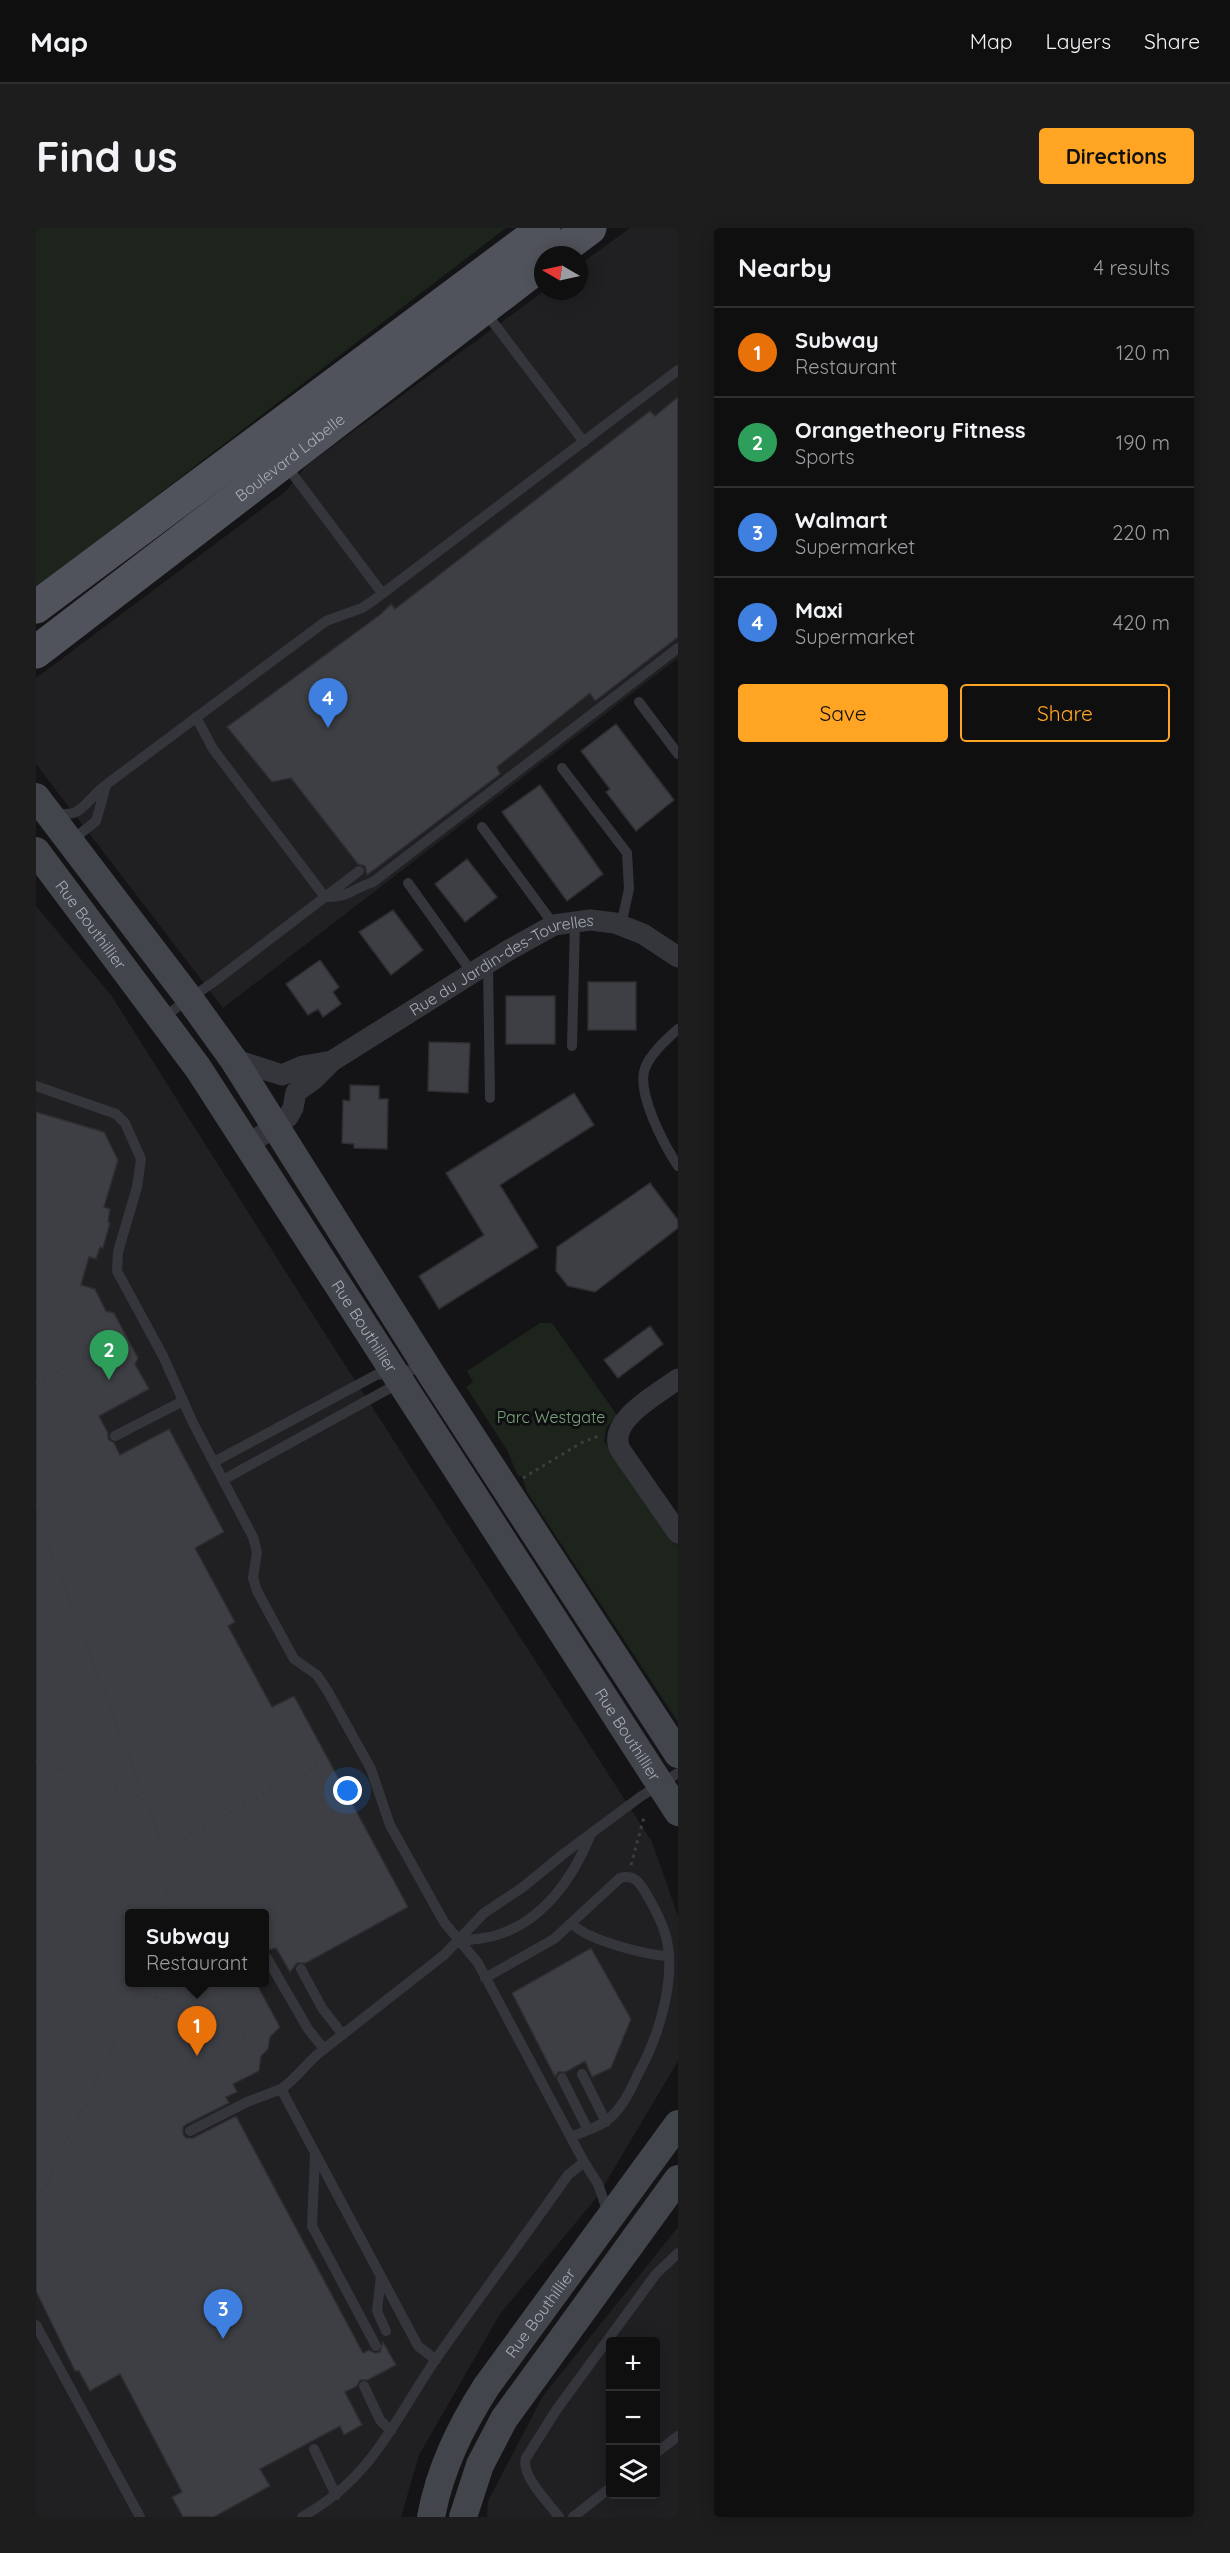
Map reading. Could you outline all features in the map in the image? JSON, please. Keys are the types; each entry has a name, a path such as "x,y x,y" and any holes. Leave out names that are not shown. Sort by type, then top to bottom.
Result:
{"main road":[{"name":"Boulevard Labelle","path":"36,652 284,462 474,298 544,228"},
{"path":"566,246 590,228"},
{"name":"Boulevard Labelle","path":"36,607 474,298 534,268"}],"street":[{"name":"Rue Bouthillier","path":"43,805 189,998 245,1064 276,1126 428,1368 678,1754"},
{"name":"Rue Bouthillier","path":"38,857 193,1061 397,1377 669,1778 678,1812"},
{"name":"Rue du Jardin-des-Tourelles","path":"248,1145 276,1126 291,1112 296,1092 313,1080 332,1061 481,969 565,924 590,920 621,925 643,934 678,957"},
{"name":"Rue du Jardin-des-Tourelles","path":"282,1075 303,1066 332,1061"},
{"path":"245,1064 282,1075 285,1087 294,1096"},
{"path":"675,1529 621,1451 617,1443 617,1434 630,1414 678,1379"},
{"name":"Rue Bouthillier","path":"431,2517 444,2467 467,2418 496,2372 678,2124"},
{"name":"Rue Bouthillier","path":"463,2517 480,2465 508,2412 678,2178"}],"lane":[{"path":"474,298 584,442"},
{"path":"43,805 78,812 106,786 326,621 362,608 678,370"},
{"path":"284,462 382,593"},
{"path":"196,717 213,749 325,897 342,898 359,887 373,882 678,648"},
{"path":"639,702 678,754"},
{"path":"562,768 627,854 629,889 621,925"},
{"path":"70,842 96,821 106,786"},
{"path":"482,827 565,924 572,1046"},
{"path":"162,1018 359,871"},
{"path":"408,883 481,969 490,1098"},
{"path":"678,1029 646,1065 642,1079 648,1103 666,1148 678,1166"},
{"path":"36,1086 116,1114 125,1124 140,1153 140,1175 118,1252 117,1271 163,1356 183,1401 256,1545 253,1578 257,1591 294,1659 317,1675 327,1690 371,1769 390,1825 444,1922 485,1978 598,2184 610,2219"},
{"path":"223,1480 397,1377 428,1368"},
{"path":"214,1462 376,1375 397,1377"},
{"path":"115,1436 183,1401"},
{"path":"190,2131 247,2102 281,2089 296,2078 305,2065 324,2049 460,1941 484,1913 523,1887 566,1852 669,1778"},
{"path":"460,1941 496,1936 516,1926 541,1908 559,1891 575,1869 590,1836"},
{"path":"485,1978 546,1945 620,1878 633,1877 654,1908 664,1930 668,1956 665,2000 657,2035 626,2097 606,2122 571,2137"},
{"path":"572,1923 588,1935 655,1955 668,1956"},
{"path":"269,1961 308,2029 324,2049"},
{"path":"301,1969 322,2008 343,2035"},
{"path":"582,2074 606,2122"},
{"path":"562,2078 588,2130"},
{"path":"281,2089 418,2346 436,2360"},
{"path":"315,2153 312,2226 376,2346"},
{"path":"302,2517 336,2495 378,2452 436,2360 568,2175 584,2162"},
{"path":"560,2517 526,2474 524,2464 526,2458 557,2409 656,2274 678,2253"},
{"path":"381,2276 377,2311 386,2331"},
{"path":"36,2325 140,2517"},
{"path":"364,2386 380,2420 391,2431"},
{"path":"660,2450 678,2436"},
{"path":"314,2449 336,2495"},
{"path":"573,2517 606,2491"}],"path":[{"path":"36,1383 126,1336"},
{"path":"520,1479 581,1443 602,1435"},
{"path":"36,1503 50,1548 172,1871 162,1909"},
{"path":"163,1848 328,1760"},
{"path":"36,1762 144,1797"},
{"path":"633,1855 644,1817"},
{"path":"36,2198 42,2193 142,1987"},
{"path":"141,1990 268,2049"}],"shaded area":[{"path":"630,228 678,228 678,658 223,1008 36,764 36,678 286,491 306,466 534,298 588,300 588,258"},
{"path":"36,906 111,995 313,1315 652,1842 678,1916 678,2061 597,2197 500,2314 419,2455 401,2517 36,2517"},
{"path":"678,2227 678,2517 487,2517 488,2501 543,2396"}],"green space":[{"path":"36,228 506,228 36,588"},
{"name":"Parc Westgate","path":"540,1323 552,1323 617,1415 606,1428 604,1441 678,1546 678,1722 527,1492 522,1476 518,1476 507,1450 466,1387 473,1382 467,1371"}],"building":[{"path":"678,397 678,637 595,701 590,693 497,767 500,774 367,875 365,866 358,864 291,778 272,782 227,727 381,614 391,604 395,609 650,411 655,416"},
{"path":"616,724 674,800 636,831 606,792 610,789 581,751"},
{"path":"540,785 603,874 567,901 502,812"},
{"path":"467,859 497,897 465,922 435,884"},
{"path":"393,910 423,950 391,975 359,932"},
{"path":"320,960 339,987 333,992 341,1004 323,1017 318,1009 308,1015 286,984"},
{"path":"588,982 636,982 636,1030 588,1030"},
{"path":"506,996 555,996 555,1044 506,1044"},
{"path":"429,1042 470,1043 468,1093 428,1091"},
{"path":"350,1085 379,1086 379,1099 388,1099 387,1149 354,1148 354,1144 342,1143 343,1100 350,1101"},
{"path":"574,1093 594,1125 500,1185 538,1247 439,1309 419,1276 484,1235 446,1173"},
{"path":"36,1112 104,1132 118,1160 104,1207 110,1209 108,1222 110,1223 103,1248 100,1247 96,1259 89,1257 81,1285 95,1289 106,1311 114,1313 138,1358 135,1364 149,1389 99,1416 108,1433 108,1439 114,1443 120,1455 169,1429 224,1532 195,1548 235,1622 228,1626 272,1707 294,1696 408,1907 306,1963 297,1963 290,1972 276,1948 269,1950 269,1909 125,1909 125,1987 258,1987 280,2027 270,2037 268,2049 261,2056 259,2071 233,2084 237,2092 226,2097 229,2103 187,2124 183,2127 183,2134 186,2138 193,2138 236,2116 363,2353 369,2350 375,2353 380,2352 383,2342 396,2365 368,2380 360,2380 357,2386 345,2392 362,2425 344,2435 340,2426 260,2469 270,2486 214,2517 183,2517 172,2497 182,2492 120,2374 90,2391 79,2371 75,2371 36,2291"},
{"path":"650,1183 678,1220 678,1228 595,1292 568,1286 556,1271 557,1247"},
{"path":"650,1326 663,1344 618,1378 604,1360"},
{"path":"591,1948 631,2019 611,2068 592,2077 585,2061 566,2072 558,2072 555,2077 512,1993"}],"place":[{"name":"Maxi","path":"328,728"},
{"name":"Orangetheory Fitness","path":"109,1380"},
{"name":"Subway","path":"197,2056"},
{"name":"Walmart","path":"223,2339"}]}
